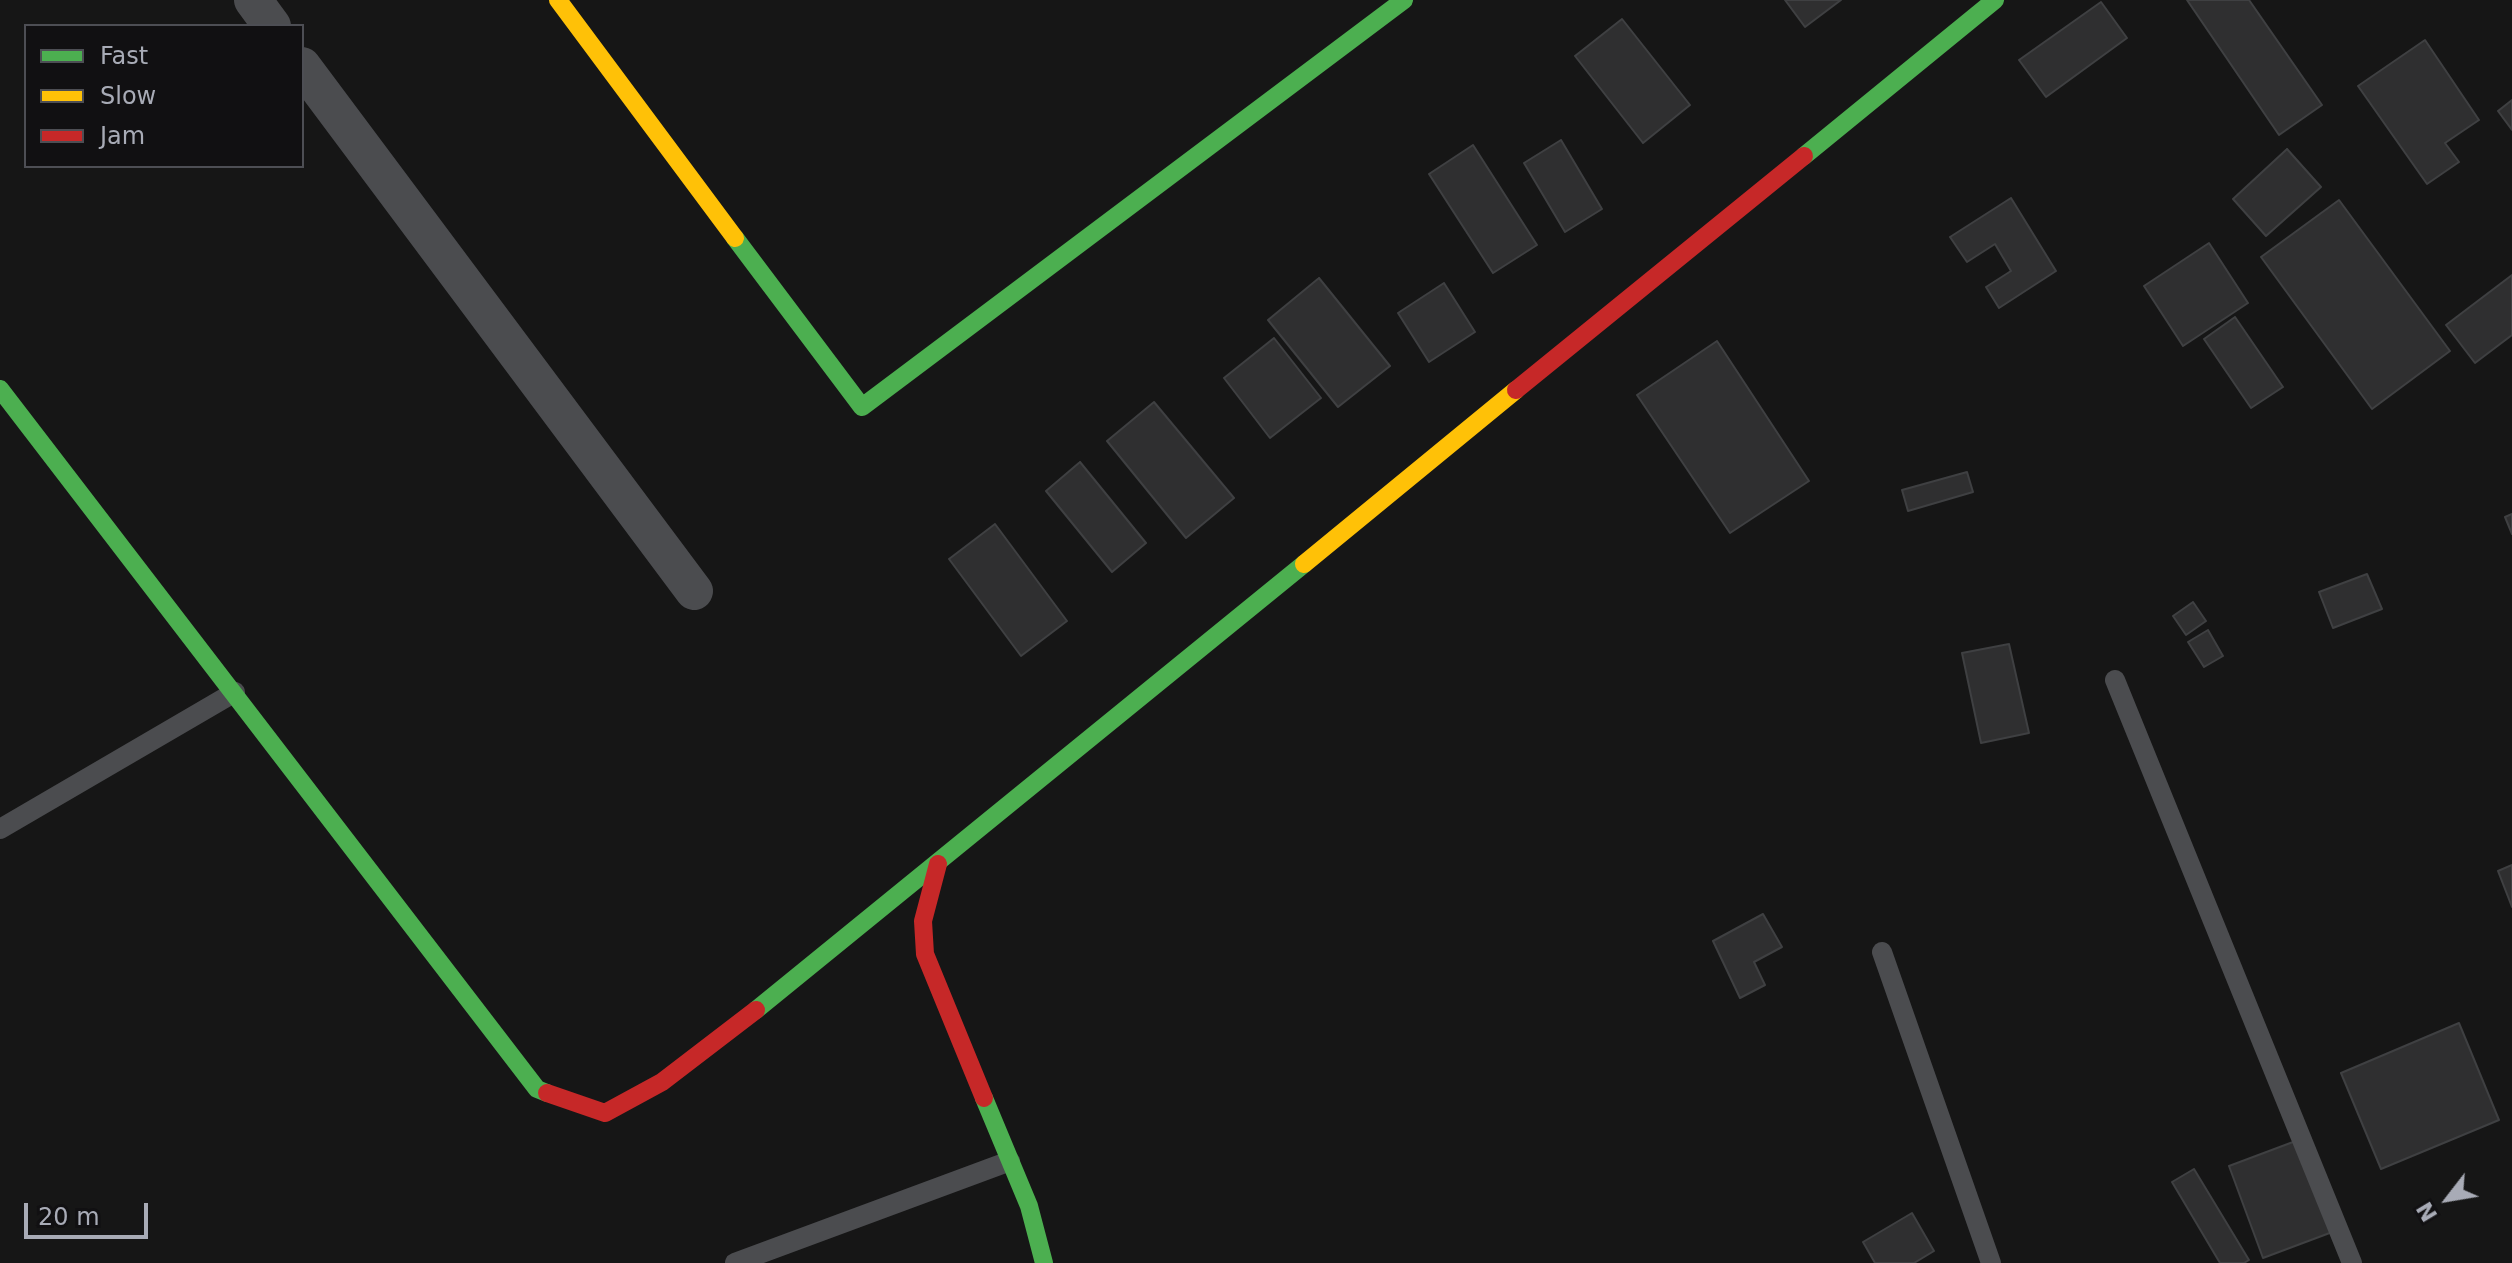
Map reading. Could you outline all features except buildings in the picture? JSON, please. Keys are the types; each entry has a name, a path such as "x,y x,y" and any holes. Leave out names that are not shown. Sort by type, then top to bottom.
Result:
{"street":[{"path":"253,0 271,24"},
{"path":"558,0 862,407 1404,0"},
{"path":"0,389 537,1089 605,1113 662,1082 843,941 1995,0"},
{"path":"304,69 694,591"},
{"path":"938,864 923,921 925,954 1029,1206 1044,1263"},
{"path":"843,941 874,942"},
{"path":"901,947 925,954"}],"lane":[{"path":"2115,680 2352,1263"},
{"path":"0,829 235,692"},
{"path":"1882,952 1991,1263"},
{"path":"735,1263 1010,1161"}],"traffic: fast":[{"path":"735,238 862,407 1404,0"},
{"path":"1804,156 1995,0"},
{"path":"0,389 537,1089 547,1093"},
{"path":"756,1010 1304,564"},
{"path":"984,1098 1029,1206 1044,1263"}],"traffic: slow":[{"path":"558,0 735,238"},
{"path":"1304,564 1516,390"}],"traffic: jam":[{"path":"1516,390 1804,156"},
{"path":"938,864 923,921 925,954 984,1098"},
{"path":"547,1093 605,1113 662,1082 756,1010"}]}
